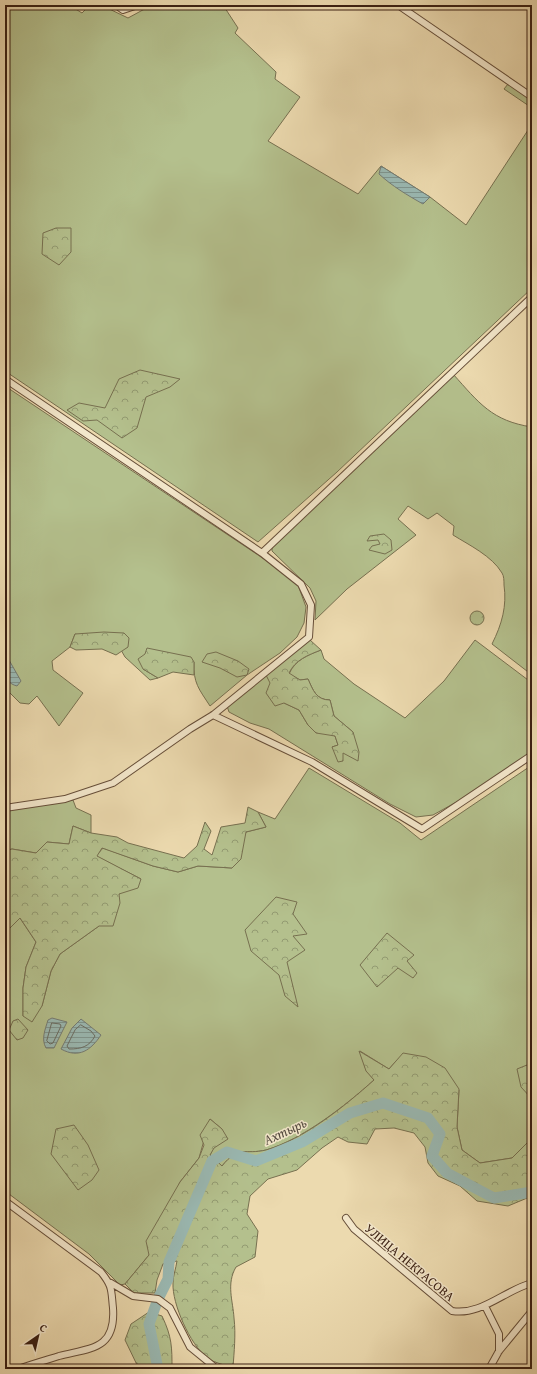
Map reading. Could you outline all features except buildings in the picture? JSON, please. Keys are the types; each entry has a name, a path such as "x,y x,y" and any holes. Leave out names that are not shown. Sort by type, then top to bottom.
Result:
{"street":[{"path":"116,5 123,10 138,5"},
{"path":"398,5 532,97"},
{"path":"262,553 532,297"},
{"path":"5,379 262,553 301,584 311,606 309,637 213,715 190,729 113,783 65,799 5,808"},
{"path":"213,715 312,762 422,829 532,755"},
{"path":"5,1200 81,1255 101,1272 111,1284 133,1296 158,1299 170,1308 190,1347 217,1369"},
{"name":"УЛИЦА НЕКРАСОВА","path":"346,1218 354,1229 452,1311 461,1313 485,1306 519,1286 532,1283"},
{"path":"20,1369 61,1356 86,1351 99,1345 110,1335 113,1315 111,1284"},
{"path":"485,1306 499,1334 499,1351"},
{"path":"489,1369 499,1351 532,1312"}],"green space":[{"path":"5,5 69,5 82,13 90,5 101,5 128,18 152,5 223,5 238,28 235,33 276,72 275,79 300,97 268,141 358,194 381,166 430,197 466,225 532,124 532,288 337,472 258,542 5,371"},
{"path":"508,84 532,100 532,108 504,89"},
{"path":"56,228 71,228 71,252 59,265 42,254 43,233"},
{"path":"140,370 180,379 170,387 146,397 137,428 122,438 97,420 83,421 67,410 79,403 105,408 119,379"},
{"path":"453,374 487,409 506,420 532,427 532,675 492,644 499,629 504,608 505,593 502,573 486,556 453,535 454,526 437,513 428,519 408,506 398,519 416,535 347,589 315,620 316,601 310,588 272,551 272,546"},
{"path":"5,386 282,571 298,585 306,607 304,623 297,637 280,653 247,675 210,706 196,681 194,662 143,669 158,678 150,680 125,657 121,650 128,647 75,634 70,647 52,661 53,670 83,693 59,726 37,696 29,704 20,703 5,688"},
{"path":"384,534 391,540 392,550 385,554 369,550 372,546 380,544 378,540 367,541 370,536"},
{"path":"477,611 482,613 484,618 482,623 477,625 472,623 470,618 472,613"},
{"path":"104,632 124,633 129,638 128,647 116,655 102,649 76,650 70,647 75,634"},
{"path":"310,640 321,650 298,661 289,673 300,680 308,679 313,690 318,696 325,700 330,700 334,716 353,732 359,752 358,761 343,753 343,761 338,762 332,747 338,745 335,736 316,733 308,725 299,710 284,703 275,706 266,693 270,683 266,675"},
{"path":"475,640 532,683 532,753 471,794 433,815 416,817 390,804 269,729 250,723 229,712 227,706 266,675 284,703 299,710 308,725 335,736 338,745 332,747 343,753 353,732 334,716 330,700 325,700 318,696 313,690 308,679 300,680 289,674 298,662 321,650 324,659 354,684 405,718 444,681"},
{"path":"147,648 191,657 194,662 194,675 173,672 158,678 143,669 138,659 145,654"},
{"path":"216,652 238,661 249,669 247,675 237,677 220,668 202,662 207,654"},
{"path":"532,765 532,1138 512,1158 480,1163 462,1150 457,1127 459,1090 396,1061 389,1069 360,1051 366,1070 374,1080 323,1121 280,1145 266,1150 238,1153 228,1159 222,1166 210,1155 222,1129 210,1119 199,1158 180,1182 149,1255 125,1284 120,1285 89,1254 5,1191 5,931 8,930 20,918 36,942 26,967 23,988 23,1016 42,1006 51,971 60,954 99,926 119,894 141,879 96,856 103,848 153,866 178,872 198,866 232,868 246,832 266,827 258,812 275,819 309,768 400,823 421,840"},
{"path":"73,800 76,808 91,815 91,833 73,826 69,844 47,842 36,853 12,849 5,851 5,811"},
{"path":"248,807 258,812 266,827 246,832 241,859 232,868 198,866 178,872 153,866 102,848 97,856 141,879 138,888 119,894 120,903 113,926 99,926 60,954 51,971 42,1006 32,1022 23,1016 23,988 26,967 36,942 20,918 8,930 5,931 5,851 12,849 36,853 47,842 69,844 73,826 91,833 117,837 128,843 184,858 197,846 205,822 211,831 204,849 212,855 221,827 245,823"},
{"path":"276,897 297,902 293,914 307,934 293,936 305,950 287,962 298,1007 285,996 279,975 251,951 245,930"},
{"path":"387,933 414,955 407,961 417,973 413,978 398,968 377,987 360,965"},
{"path":"18,1019 28,1030 23,1038 17,1040 9,1030 13,1021"},
{"path":"359,1051 389,1069 403,1053 426,1057 445,1068 459,1089 457,1127 462,1150 480,1163 512,1158 532,1138 532,1196 508,1206 477,1201 460,1186 438,1176 428,1163 425,1147 414,1133 394,1128 375,1129 367,1144 348,1142 338,1137 322,1148 297,1170 268,1179 250,1196 247,1214 258,1231 255,1257 236,1267 231,1280 235,1331 233,1368 216,1363 207,1358 201,1352 194,1343 183,1323 173,1292 173,1278 177,1261 163,1264 157,1280 155,1293 134,1293 125,1284 149,1255 146,1241 180,1182 199,1158 204,1145 200,1135 210,1119 222,1129 228,1139 214,1148 210,1155 222,1166 228,1159 238,1153 266,1150 280,1145 323,1121 374,1080 366,1071"},
{"path":"532,1063 532,1099 521,1087 517,1069"},
{"path":"74,1125 88,1145 99,1170 92,1180 78,1190 51,1154 56,1129"},
{"path":"149,1312 162,1316 168,1330 171,1342 172,1369 139,1369 125,1340 131,1324"}],"water":[{"path":"381,166 430,197 423,204 405,194 379,174"},
{"path":"5,653 21,681 17,686 8,681 6,677"},
{"path":"52,1018 67,1022 54,1048 46,1048 44,1034 48,1020"},
{"path":"81,1019 101,1035 89,1049 79,1053 67,1052 61,1049 72,1028"}],"waterway":[{"name":"Ахтырь","path":"158,1369 149,1324 158,1299 168,1279 169,1262 212,1161 227,1152 256,1161 302,1142 350,1113 383,1103 428,1118 440,1134 432,1156 447,1173 494,1198 532,1192"}]}
